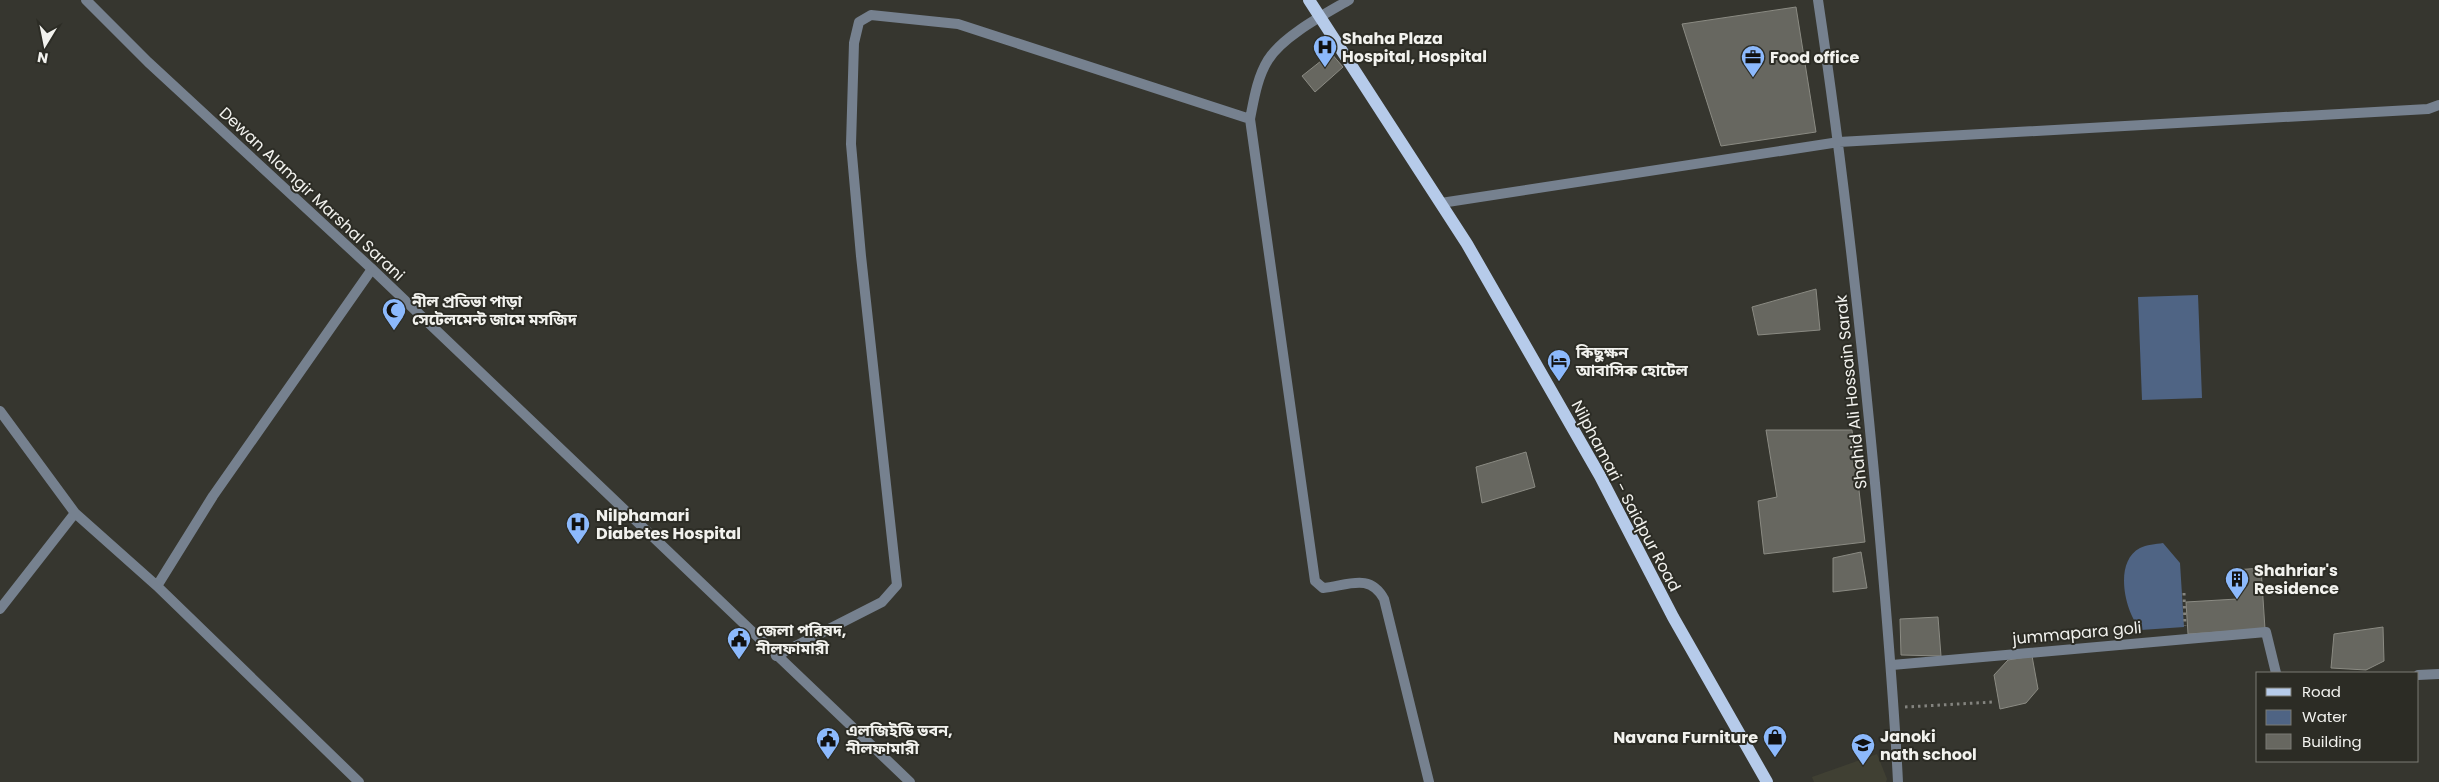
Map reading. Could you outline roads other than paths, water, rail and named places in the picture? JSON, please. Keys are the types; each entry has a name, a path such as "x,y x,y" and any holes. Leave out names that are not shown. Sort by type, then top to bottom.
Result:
{"main road":[{"name":"Nilphamari - Saidpur Road","path":"1309,0 1467,244 1600,476 1673,617 1767,782"}],"street":[{"name":"Dewan Alamgir Marshal Sarani","path":"86,0 148,62 372,269 910,782"},
{"path":"1349,0 1301,28 1269,59 1256,86 1250,119 1314,581 1323,588 1369,582 1378,588 1384,599 1429,782"},
{"name":"Shahid Ali Hossain Sarak","path":"1818,0 1839,142 1862,348 1892,665 1898,782"},
{"path":"776,656 882,602 897,585 860,256 851,144 854,43 859,22 871,15 958,24 1250,119"},
{"path":"1441,203 1839,142 2428,109 2439,105"},
{"path":"157,586 213,496 372,269"},
{"path":"0,411 75,513 157,586 359,782"},
{"path":"0,609 75,513"},
{"name":"jummapara goli","path":"1892,665 2266,632 2276,672"},
{"path":"2419,675 2439,674"}],"water":[{"path":"2198,295 2202,398 2142,400 2138,297"},
{"path":"2163,543 2180,563 2184,627 2141,630 2130,612 2124,588 2127,564 2132,555 2140,548"}],"place":[{"name":"Shaha Plaza Hospital, Hospital","path":"1325,68"},
{"name":"Food office","path":"1753,78"},
{"name":"নীল প্রতিভা পাড়া সেটেলমেন্ট জামে মসজিদ","path":"394,331"},
{"name":"কিছুক্ষন আবাসিক হোটেল","path":"1559,382"},
{"name":"Nilphamari Diabetes Hospital","path":"578,545"},
{"name":"Shahriar's Residence","path":"2237,600"},
{"name":"জেলা পরিষদ, নীলফামারী","path":"739,660"},
{"name":"Navana Furniture","path":"1775,758"},
{"name":"এলজিইডি ভবন, নীলফামারী","path":"828,760"},
{"name":"Janoki nath school","path":"1863,766"}]}
